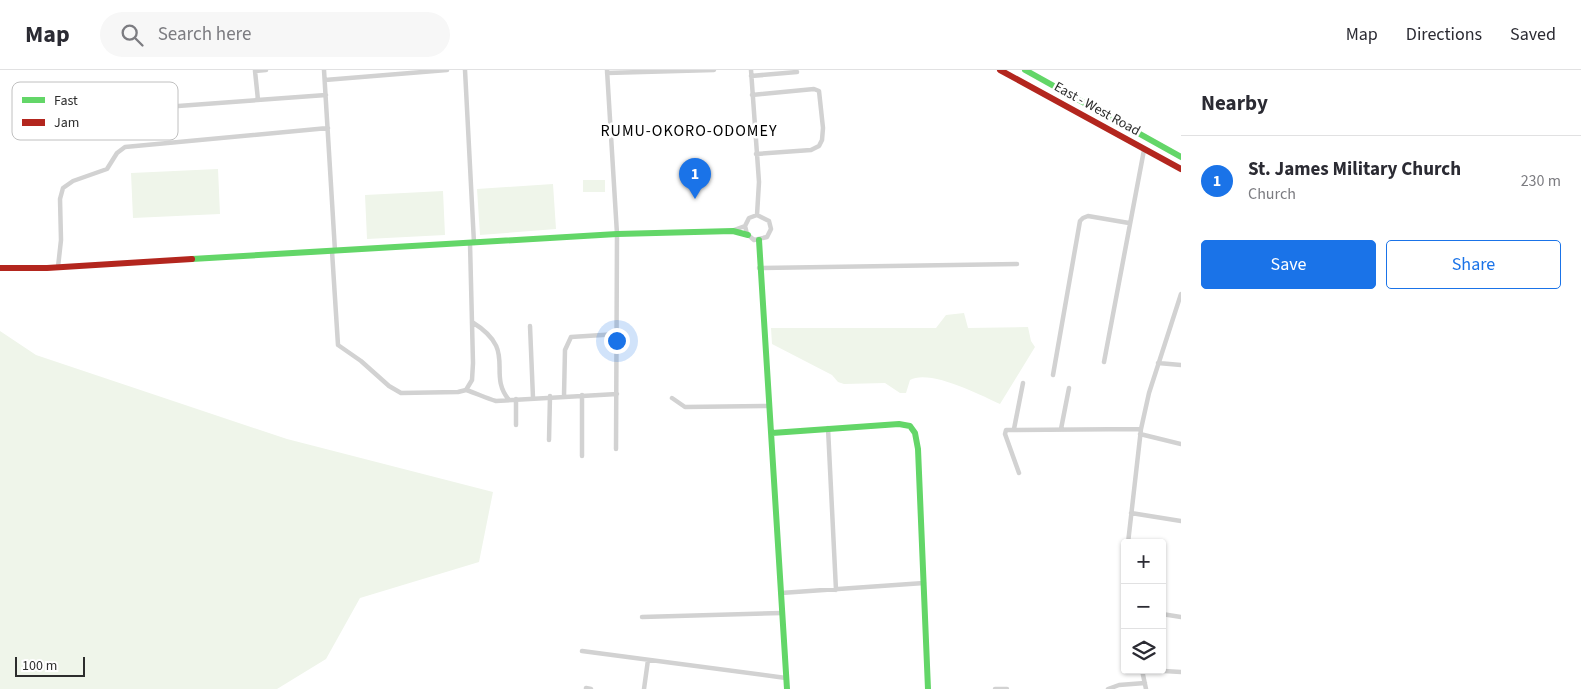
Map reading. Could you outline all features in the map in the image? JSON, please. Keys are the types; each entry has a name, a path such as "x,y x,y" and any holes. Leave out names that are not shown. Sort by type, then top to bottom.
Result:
{"street":[{"path":"258,100 255,70 266,70"},
{"path":"324,70 340,348 361,361 389,386 401,393 458,392 466,390 473,392 479,397 496,401 550,396 617,394"},
{"path":"325,80 447,70"},
{"path":"465,70 472,243 472,380 466,390"},
{"path":"616,449 618,334 616,234 607,72 714,70"},
{"path":"751,70 756,154 757,215"},
{"name":"East - West Road","path":"1000,70 1181,169"},
{"name":"East - West Road","path":"1025,70 1181,157"},
{"path":"751,76 797,72"},
{"path":"752,95 814,89 818,91 823,128 822,140 819,146 811,150 756,154"},
{"path":"178,106 326,95"},
{"path":"58,267 61,240 60,199 63,188 73,181 107,169 117,153 125,147 328,128"},
{"path":"1104,362 1144,150"},
{"path":"0,268 58,267 616,234 733,231 759,240 767,237 770,225 766,218 757,215 750,218 745,226 733,231"},
{"path":"1053,375 1080,221 1088,216 1129,223"},
{"path":"745,226 748,235"},
{"path":"759,240 759,268 772,433 787,689"},
{"path":"759,268 1017,264"},
{"path":"1128,539 1140,432 1158,363 1181,294"},
{"path":"472,322 486,331 494,340 499,353 501,390 509,400"},
{"path":"530,326 533,398"},
{"path":"564,396 565,350 571,337 618,334"},
{"path":"1158,363 1181,365"},
{"path":"1014,429 1023,383"},
{"path":"1060,429 1069,388"},
{"path":"582,395 582,456"},
{"path":"549,440 550,396"},
{"path":"672,398 685,407 769,406"},
{"path":"516,399 516,425"},
{"path":"772,433 899,424 910,426 915,432 918,449 928,689"},
{"path":"828,428 836,590"},
{"path":"1020,472 1005,434 1006,430 1060,429 1140,432 1181,444"},
{"path":"1131,513 1181,521"},
{"path":"781,593 924,583"},
{"path":"642,617 782,613"},
{"path":"1166,614 1181,616"},
{"path":"582,651 786,678"},
{"path":"644,689 648,660"},
{"path":"1166,671 1181,672"},
{"path":"1108,689 1124,684 1146,686"},
{"path":"994,689 1007,689"}],"shaded area":[{"path":"218,169 220,214 133,218 131,173"},
{"path":"583,180 605,180 605,192 583,192"},
{"path":"553,184 556,229 480,235 477,189"},
{"path":"443,191 445,235 367,239 365,195"},
{"path":"964,313 968,328 1028,327 1031,341 1035,347 1000,404 955,384 930,378 910,380 906,393 900,393 885,383 844,384 838,382 832,375 772,344 771,328 936,328 946,315"},
{"path":"0,331 36,355 287,439 493,492 479,562 360,598 326,659 277,689 0,689"}],"traffic: fast":[{"path":"1025,70 1181,157"},
{"path":"192,259 617,234 733,231 748,235"},
{"path":"759,240 787,689"},
{"path":"772,433 899,424 910,426 915,433 918,449 928,689"}],"traffic: jam":[{"path":"1000,70 1181,169"},
{"path":"0,268 47,268 192,259"}],"place":[{"name":"St. James Military Church","path":"695,199"}],"district":[{"name":"RUMU-OKORO-ODOMEY","path":"689,131"}]}
